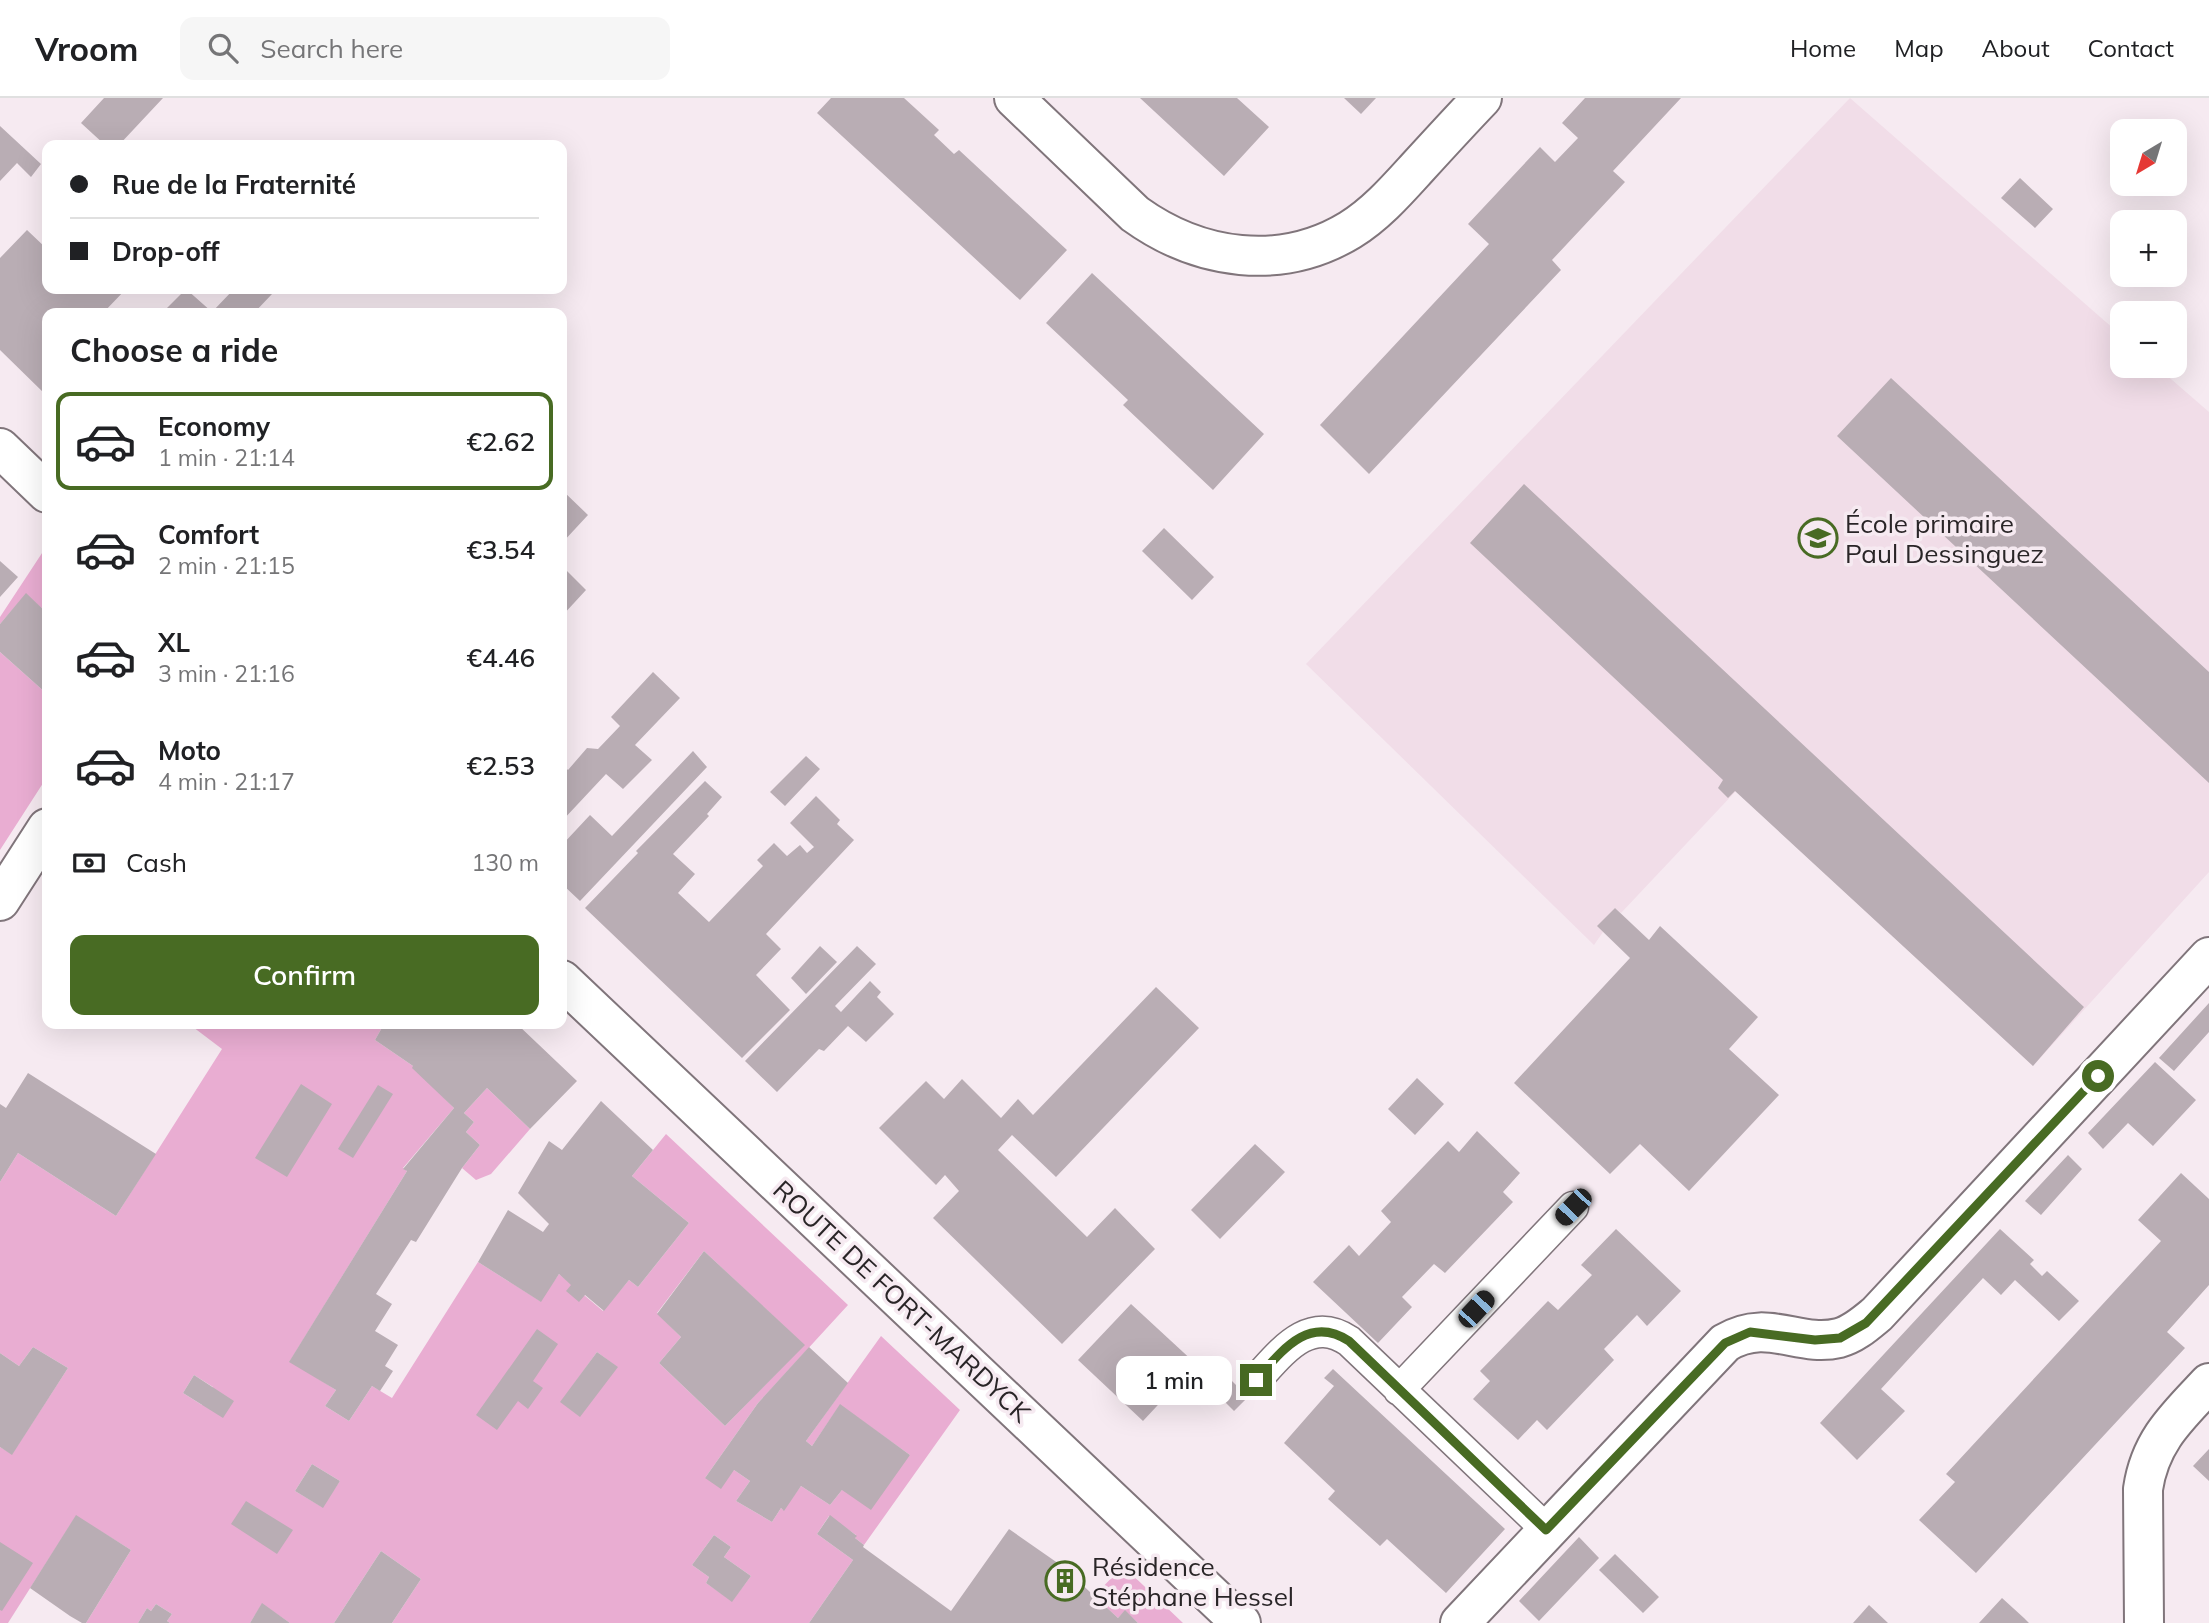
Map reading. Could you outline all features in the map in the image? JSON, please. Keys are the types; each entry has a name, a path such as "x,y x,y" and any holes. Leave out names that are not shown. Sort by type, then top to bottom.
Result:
{"street":[{"path":"1014,98 1135,214 1156,229 1194,246 1240,255 1304,249 1352,229 1390,197 1482,98"},
{"path":"0,448 42,488"},
{"path":"0,901 42,836"},
{"path":"1460,1623 1725,1343 1750,1332 1815,1340 1840,1338 1854,1332 1871,1318 2209,957"},
{"name":"ROUTE DE FORT-MARDYCK","path":"567,985 1241,1623"},
{"path":"2144,1623 2143,1489 2146,1471 2160,1438 2209,1383"}],"lane":[{"path":"1399,1390 1573,1207"},
{"path":"1256,1380 1289,1345 1313,1332 1326,1330 1338,1334 1349,1341 1546,1530"}],"shaded area":[{"name":"École primaire Paul Dessinguez","path":"1850,98 2110,326 2110,378 2170,378 2209,412 2209,872 2033,1066 1736,791 1621,913 1615,908 1598,926 1603,932 1594,945 1306,664"},
{"path":"42,553 42,608 26,594 0,624 0,617"},
{"path":"0,652 42,690 42,785 0,850"},
{"path":"196,1029 381,1029 375,1040 413,1066 454,1108 403,1168 407,1171 290,1361 336,1390 325,1406 349,1421 372,1386 392,1398 478,1262 540,1301 559,1274 603,1311 629,1280 638,1287 689,1223 632,1176 666,1134 848,1305 758,1403 705,1478 734,1470 750,1481 736,1501 772,1522 801,1486 830,1505 842,1490 910,1455 840,1405 812,1446 806,1441 881,1336 960,1410 864,1545 855,1538 856,1535 829,1516 817,1534 853,1560 809,1623 392,1623 421,1579 381,1551 334,1623 290,1623 262,1604 250,1623 170,1623 167,1621 172,1614 156,1604 151,1611 147,1608 138,1623 86,1623 131,1550 76,1516 8,1623 0,1623 0,1447 12,1454 68,1368 33,1347 19,1366 0,1353 0,1182 18,1153 116,1216 222,1049","holes":["704,1251 804,1345 725,1426 659,1363 681,1337 657,1313","597,1352 617,1367 561,1402","194,1375 213,1387 202,1405 183,1393","312,1464 340,1481 322,1507 295,1491","714,1535 731,1547 724,1557 751,1576 732,1601 706,1583 709,1577 692,1565"]},
{"path":"487,1088 530,1129 491,1174 476,1180 462,1168 480,1145 466,1132 474,1122 464,1113"},
{"path":"1123,1566 1183,1623 1138,1623 1125,1611 1118,1618 1094,1596"}],"building":[{"path":"104,98 163,98 124,140 100,140 81,123"},
{"path":"831,98 904,98 939,130 934,135 954,154 959,150 1067,250 1020,300 817,113"},
{"path":"1140,98 1237,98 1269,127 1224,176"},
{"path":"1344,98 1376,98 1361,114"},
{"path":"1585,98 1681,98 1613,171 1625,182 1552,260 1561,270 1369,474 1320,425 1489,244 1468,224 1540,147 1555,162 1578,138 1562,123"},
{"path":"0,126 41,164 31,177 17,163 0,181"},
{"path":"2020,178 2053,209 2035,228 2001,198"},
{"path":"27,230 42,244 42,294 121,294 108,308 42,308 42,391 0,350 0,258"},
{"path":"1092,273 1264,434 1213,490 1123,405 1128,400 1046,323"},
{"path":"181,294 192,294 207,308 167,308"},
{"path":"229,294 272,294 259,308 216,308"},
{"path":"1891,378 2209,672 2209,783 1837,436"},
{"path":"1524,484 2084,1007 2033,1066 1735,791 1728,798 1718,788 1723,780 1470,543"},
{"path":"567,495 588,515 567,538"},
{"path":"1164,528 1214,577 1192,600 1142,551"},
{"path":"0,561 18,577 0,597"},
{"path":"567,571 586,590 567,611"},
{"path":"26,593 42,608 42,690 0,652 0,624"},
{"path":"653,672 680,698 635,745 652,760 623,789 606,774 567,816 567,769 587,748 598,749 620,726 611,717"},
{"path":"693,751 707,767 580,901 567,889 567,840 590,815 612,836"},
{"path":"806,756 820,769 785,806 770,792"},
{"path":"705,781 722,797 707,814 709,816 673,854 695,874 678,893 709,922 763,866 757,860 774,843 787,856 800,845 807,853 814,847 790,823 816,796 840,820 837,824 854,840 766,934 781,949 756,975 790,1010 742,1058 585,908"},
{"path":"1615,908 1649,940 1660,926 1758,1017 1729,1049 1779,1095 1689,1191 1640,1144 1610,1174 1514,1083 1630,958 1597,926"},
{"path":"820,946 837,962 806,994 791,978"},
{"path":"857,946 876,964 835,1006 841,1012 870,981 881,992 877,997 894,1014 866,1042 848,1026 824,1051 819,1049 777,1092 745,1061"},
{"path":"1156,987 1199,1028 1056,1177 1012,1135 998,1150 1087,1237 1115,1208 1155,1249 1062,1344 933,1218 959,1191 945,1175 936,1185 879,1128 926,1081 944,1099 962,1079 1001,1118 1018,1099 1033,1115"},
{"path":"2209,1003 2209,1032 2174,1071 2159,1058"},
{"path":"381,1029 522,1029 577,1081 530,1129 487,1088 464,1113 474,1122 466,1132 480,1145 462,1168 416,1242 411,1240 376,1294 392,1304 375,1331 398,1345 385,1366 393,1371 380,1391 372,1386 349,1421 325,1406 336,1390 289,1362 407,1171 403,1169 454,1108 412,1068 413,1066 375,1040"},
{"path":"2155,1062 2196,1100 2153,1146 2128,1123 2103,1149 2088,1133"},
{"path":"28,1073 156,1154 116,1216 18,1153 0,1182 0,1104 6,1108"},
{"path":"1417,1078 1444,1104 1415,1135 1388,1109"},
{"path":"301,1084 332,1104 287,1177 255,1158"},
{"path":"378,1085 393,1094 353,1158 338,1149"},
{"path":"601,1101 653,1150 632,1176 689,1223 638,1287 629,1280 604,1311 585,1295 579,1302 566,1291 571,1285 559,1274 541,1302 478,1262 508,1210 543,1232 549,1224 518,1193 549,1141 562,1150"},
{"path":"1477,1131 1520,1173 1503,1192 1513,1202 1445,1273 1434,1264 1402,1297 1412,1307 1378,1343 1313,1282 1349,1245 1359,1256 1391,1222 1381,1211 1448,1141 1459,1152"},
{"path":"1255,1144 1285,1172 1220,1239 1191,1210"},
{"path":"2068,1155 2082,1169 2041,1215 2025,1201"},
{"path":"2181,1173 2209,1199 2209,1285 2167,1332 2185,1348 1976,1573 1919,1520 1955,1482 1946,1474 2161,1241 2138,1220"},
{"path":"1616,1229 1681,1291 1647,1326 1637,1315 1604,1349 1614,1360 1547,1430 1537,1420 1518,1440 1473,1399 1490,1381 1480,1371 1548,1301 1558,1310 1592,1275 1581,1265"},
{"path":"2000,1229 2034,1260 2030,1264 2042,1276 2047,1271 2079,1301 2059,1321 2015,1280 2001,1295 1983,1278 1881,1389 1905,1411 1857,1460 1820,1423"},
{"path":"704,1251 805,1345 725,1426 659,1363 681,1337 657,1314"},
{"path":"1131,1304 1196,1364 1143,1421 1078,1360"},
{"path":"537,1329 558,1344 533,1381 543,1388 528,1409 518,1401 497,1430 476,1415"},
{"path":"33,1347 68,1368 12,1455 0,1447 0,1353 19,1366"},
{"path":"809,1347 848,1383 806,1441 812,1446 840,1404 910,1455 871,1510 842,1490 830,1505 801,1486 784,1511 781,1508 772,1522 736,1501 750,1481 734,1470 721,1489 705,1478 758,1403"},
{"path":"597,1352 618,1367 580,1417 560,1402"},
{"path":"1333,1369 1505,1529 1446,1593 1387,1539 1380,1546 1328,1499 1335,1491 1284,1443 1334,1386 1324,1378"},
{"path":"194,1375 234,1401 223,1418 183,1393"},
{"path":"1229,1378 1248,1397 1234,1411 1215,1392"},
{"path":"2209,1449 2209,1481 2193,1466"},
{"path":"312,1464 340,1481 323,1508 295,1491"},
{"path":"246,1501 293,1530 277,1554 231,1524"},
{"path":"76,1515 131,1550 86,1623 70,1616 30,1588"},
{"path":"830,1515 857,1536 855,1538 863,1547 951,1611 1009,1529 1062,1566 1118,1618 1125,1610 1138,1623 809,1623 853,1560 817,1534"},
{"path":"714,1535 731,1547 724,1557 751,1576 732,1602 706,1583 709,1577 692,1565"},
{"path":"1579,1537 1599,1558 1539,1621 1519,1601"},
{"path":"0,1542 33,1563 2,1611 0,1610"},
{"path":"381,1551 421,1579 392,1623 334,1623"},
{"path":"1615,1554 1659,1597 1643,1613 1599,1570"},
{"path":"2002,1598 2024,1618 2029,1623 1979,1623"},
{"path":"262,1603 290,1623 250,1623"},
{"path":"156,1604 172,1614 167,1621 170,1623 138,1623 147,1608 151,1611"},
{"path":"1869,1605 1888,1623 1853,1623"}],"place":[{"name":"École primaire Paul Dessinguez","path":"1818,538"},
{"name":"Résidence Stéphane Hessel","path":"1065,1581"}],"route":[{"path":"1256,1380 1289,1345 1301,1338 1326,1330 1338,1334 1349,1341 1546,1530 1725,1343 1750,1332 1815,1340 1840,1338 1854,1332 1877,1314 2098,1076"}]}
